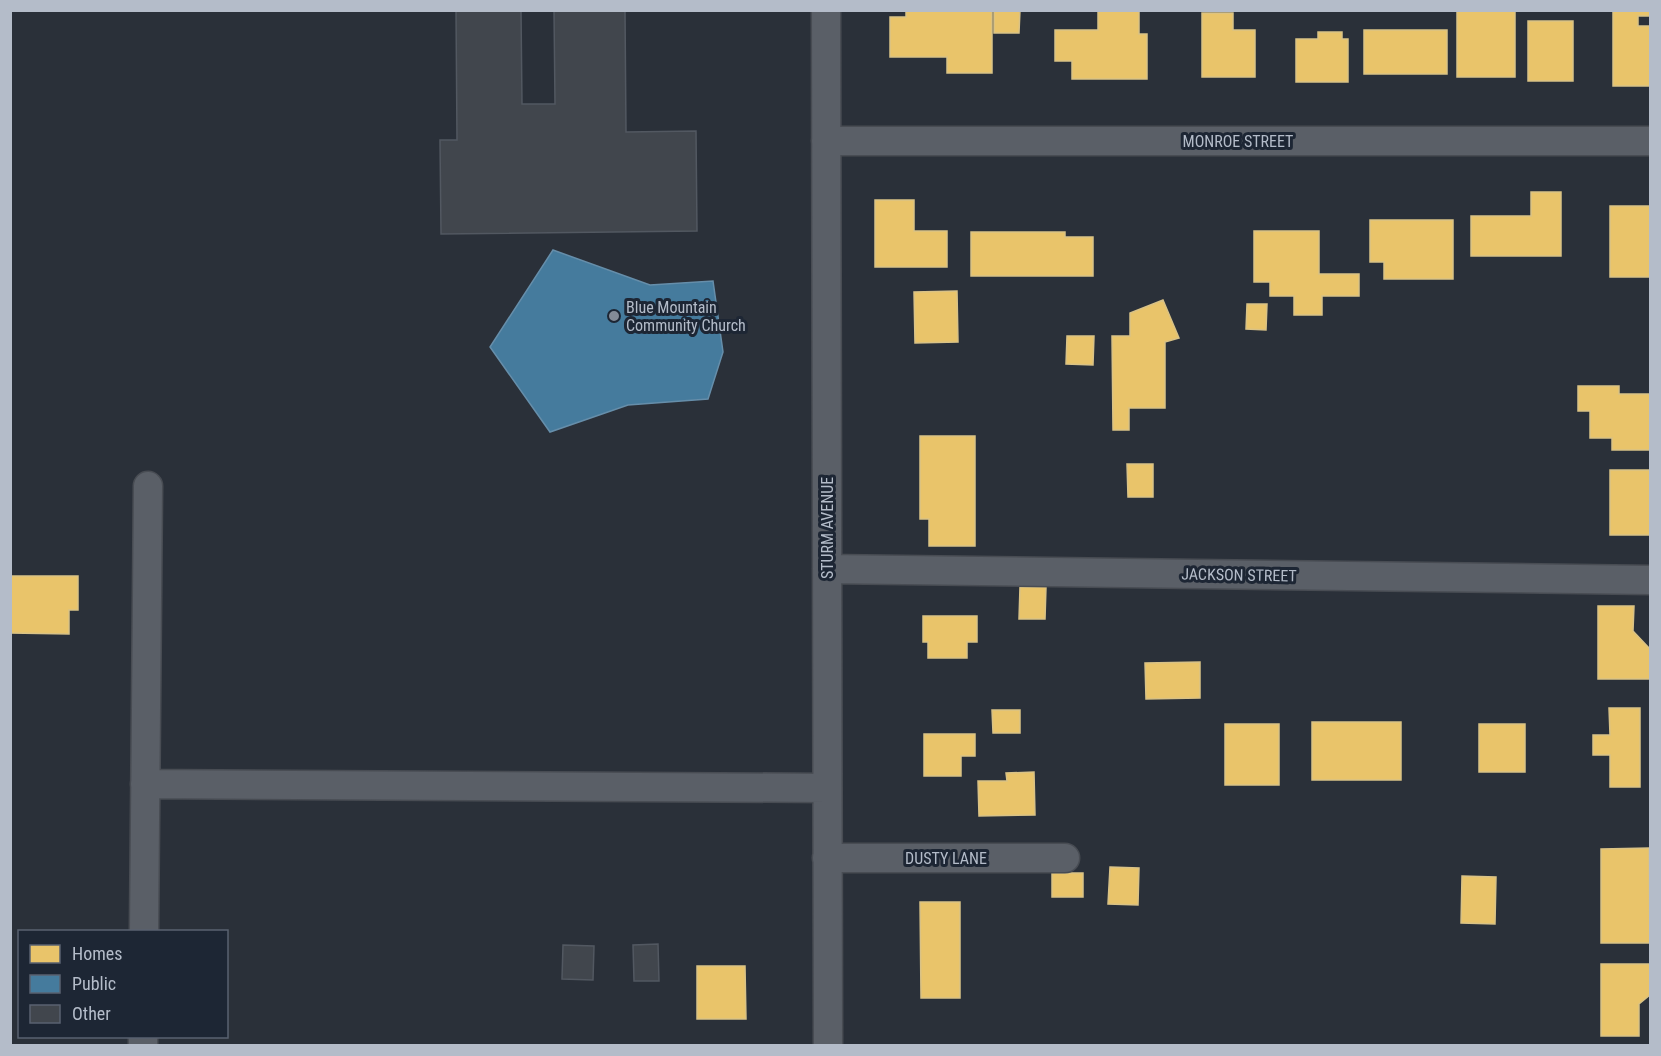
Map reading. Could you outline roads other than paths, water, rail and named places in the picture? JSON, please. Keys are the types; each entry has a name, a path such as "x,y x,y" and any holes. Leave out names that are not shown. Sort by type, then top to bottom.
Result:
{"street":[{"name":"STURM AVENUE","path":"826,10 828,1046"},
{"name":"MONROE STREET","path":"826,141 1650,141"},
{"path":"144,930 148,486"},
{"name":"JACKSON STREET","path":"827,569 1650,580"},
{"path":"145,784 827,788"},
{"name":"DUSTY LANE","path":"827,858 1065,858"}],"place":[{"name":"Blue Mountain Community Church","path":"614,316"}]}
